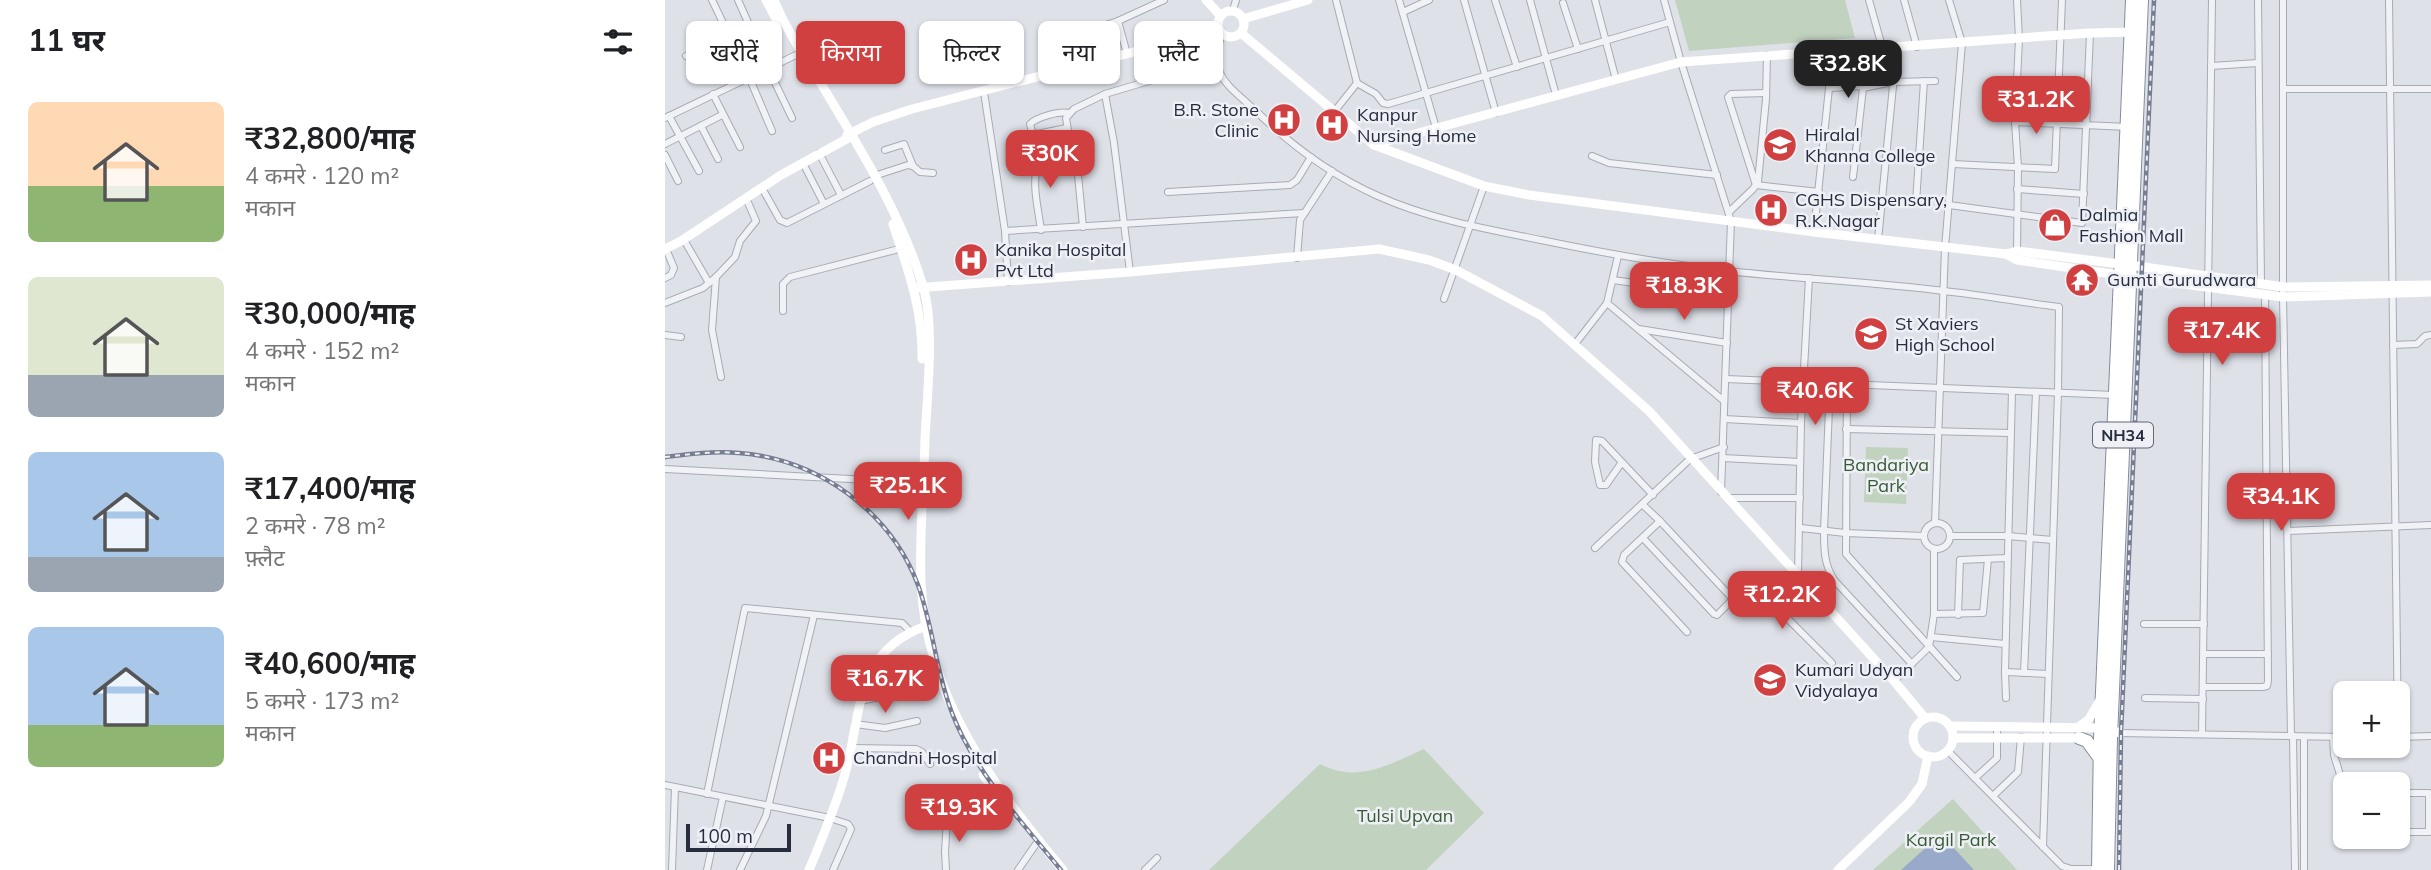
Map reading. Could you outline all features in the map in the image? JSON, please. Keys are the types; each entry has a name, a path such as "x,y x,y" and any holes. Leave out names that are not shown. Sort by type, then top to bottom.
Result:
{"highway":[{"name":"NH34","path":"2101,870 2109,733 2116,495 2136,32 2133,0"},
{"name":"NH34","path":"2136,32 2142,0"},
{"name":"NH34","path":"2103,837 2100,759 2109,733 2102,697 2116,495 2115,395 2125,270"},
{"path":"2078,733 2100,759"}],"street":[{"path":"712,0 722,21"},
{"path":"738,0 747,21"},
{"path":"766,0 796,55 782,62"},
{"path":"774,0 872,179 904,247 928,320 921,483 919,629 943,704 964,746 990,787 1057,870"},
{"path":"1118,21 1164,0"},
{"path":"1206,0 1220,15"},
{"path":"1233,10 1236,0"},
{"path":"1243,19 1308,0"},
{"path":"1336,0 1357,82 1376,94 1384,104 1670,22"},
{"path":"1399,0 1436,128"},
{"path":"1403,12 1429,0"},
{"path":"1464,0 1496,113"},
{"path":"1495,0 1517,67"},
{"path":"1530,0 1556,95"},
{"path":"1595,0 1616,79"},
{"path":"1664,0 1730,216 1724,495"},
{"path":"1868,0 1892,82 1878,240"},
{"path":"1904,0 1917,47"},
{"path":"1935,523 1945,248 1962,43 1949,0"},
{"path":"2017,0 2017,256"},
{"path":"1953,164 2055,169 2062,0"},
{"path":"2202,734 2212,0"},
{"path":"2258,0 2261,283"},
{"path":"2283,0 2283,292 2295,870"},
{"path":"2389,0 2397,681"},
{"path":"1563,3 1578,49"},
{"path":"1217,21 1220,15 1233,10 1243,19 1241,33 1229,37 1223,33"},
{"path":"1120,28 1127,54"},
{"path":"1374,145 1681,62 2136,32"},
{"path":"1241,33 1374,145 1484,186 1529,195 1730,216 1814,232 2125,270 2265,295 2283,292 2393,290 2431,292"},
{"path":"1949,205 2082,223 2090,33"},
{"path":"1120,56 1134,52"},
{"path":"1814,232 1829,88 1827,53"},
{"path":"1730,216 1756,185 1759,176 1767,55"},
{"path":"2211,66 2259,63"},
{"path":"665,278 671,275 674,268 666,249 873,122 912,109 1038,78"},
{"path":"1223,80 1270,125 1332,171 1378,196 1420,212 1471,226 1618,256 1730,271 1943,291 2059,307 2043,847"},
{"path":"1829,88 1935,81"},
{"path":"1334,112 1357,82"},
{"path":"1916,203 1924,82"},
{"path":"699,171 681,136 667,117 733,84"},
{"path":"752,84 772,131"},
{"path":"776,84 792,118"},
{"path":"815,84 849,136"},
{"path":"1083,227 1076,167 1066,118 1069,113 1105,94 1139,84"},
{"path":"1853,177 1861,92 1864,86"},
{"path":"2283,89 2431,89"},
{"path":"983,92 1005,231 1008,282"},
{"path":"1756,185 1728,97 1731,94 1766,93"},
{"path":"713,94 740,147"},
{"path":"1105,94 1130,272"},
{"path":"1067,128 1037,134 1032,132 1030,124 1035,120 1069,113"},
{"path":"665,144 722,115"},
{"path":"2015,122 2132,128"},
{"path":"701,126 718,159"},
{"path":"885,150 905,145 913,166 920,173 933,173"},
{"path":"820,153 841,195"},
{"path":"665,155 678,181"},
{"path":"1592,156 1609,163 1717,176"},
{"path":"1168,192 1290,184 1297,180 1311,157"},
{"path":"1041,230 1035,176 1037,166 1042,161 1056,158 1076,167"},
{"path":"803,163 824,204"},
{"path":"762,188 784,223 872,179 913,166"},
{"path":"1297,258 1299,226 1304,213 1332,171"},
{"path":"1756,185 1819,192"},
{"path":"1444,299 1484,186"},
{"path":"2017,189 2084,194"},
{"path":"665,303 696,292 709,284 735,257 740,241 756,221 746,198"},
{"path":"1005,231 1304,213"},
{"path":"684,240 709,284"},
{"path":"783,311 783,284 790,277 904,247"},
{"path":"919,288 1379,249 1429,260 1456,270 1542,316 1649,411 1894,681 1924,718"},
{"path":"1575,344 1608,303 1618,256"},
{"path":"2125,270 2210,275 2261,283 2283,292"},
{"path":"716,278 712,330 721,377"},
{"path":"1798,574 1801,423 1809,278"},
{"path":"1613,280 1727,296"},
{"path":"2393,290 2431,285"},
{"path":"2203,688 2266,687 2268,681 2265,295"},
{"path":"1608,303 1724,401"},
{"path":"1637,329 1727,343"},
{"path":"665,335 681,337"},
{"path":"2393,345 2417,344 2425,336 2431,335"},
{"path":"1726,379 2115,395"},
{"path":"1830,383 1824,531 1826,562 1834,580 1912,664"},
{"path":"1847,385 1846,555 1957,677"},
{"path":"2006,698 2007,536 2012,391"},
{"path":"2024,673 2036,392"},
{"path":"1724,419 1801,423"},
{"path":"1846,429 2010,433"},
{"path":"1622,462 1606,485 1600,485 1595,462 1596,440 1602,441 1622,462 1653,495"},
{"path":"1595,548 1690,459 1724,447"},
{"path":"1723,458 1800,462"},
{"path":"665,469 921,483"},
{"path":"2267,495 2287,494"},
{"path":"1724,495 1800,499"},
{"path":"1643,505 1728,593 1731,601"},
{"path":"1660,520 1624,555 1622,562 1688,632"},
{"path":"1935,523 1948,528 1951,536 1946,547 1929,547 1924,536 1927,528 1935,523"},
{"path":"2288,531 2431,525"},
{"path":"1801,528 1845,533 1924,536"},
{"path":"1951,536 2007,536 2053,540"},
{"path":"1643,538 1710,612 1717,615 1731,601 1753,592 1763,594 1832,663"},
{"path":"1894,681 1929,647 1934,614 1934,549"},
{"path":"1958,615 1960,559 2007,558"},
{"path":"1934,614 1980,615 1983,612 1988,559"},
{"path":"708,794 745,608 902,623 919,629 949,704 969,743 995,783 1063,870"},
{"path":"740,870 766,816 814,615"},
{"path":"2144,624 2204,624"},
{"path":"809,870 830,818 851,748 859,702 873,667 896,642 919,629"},
{"path":"1931,636 2005,644"},
{"path":"2204,654 2268,654"},
{"path":"2005,673 2048,674"},
{"path":"859,702 910,691"},
{"path":"2078,733 2102,697"},
{"path":"2145,698 2203,699"},
{"path":"1951,726 1953,738 1948,751 1938,756 1928,756 1916,748 1913,735 1915,728 1924,718 1942,718 1951,726 2021,737 2048,732"},
{"path":"855,724 885,728 917,722"},
{"path":"1975,778 1997,758 1997,732"},
{"path":"1953,738 1997,732 2333,737"},
{"path":"2410,737 2431,736"},
{"path":"1993,796 2018,772 2021,737"},
{"path":"2304,737 2304,870"},
{"path":"851,748 916,749 922,752 930,764"},
{"path":"1948,751 2066,869 2101,870"},
{"path":"1838,870 1909,802 1922,784 1928,756"},
{"path":"665,786 830,818 851,827 833,870"},
{"path":"672,870 675,788"},
{"path":"2410,793 2429,793 2429,832 2410,832"},
{"path":"707,870 723,797"},
{"path":"946,870 947,819"},
{"path":"1018,870 1036,844"},
{"path":"1145,870 1157,858"}],"green space":[{"path":"1675,0 1845,0 1855,38 1689,51"},
{"name":"Bandariya Park","path":"1866,447 1908,448 1906,504 1864,502"},
{"name":"Tulsi Upvan","path":"1424,749 1484,813 1426,870 1209,870 1320,764 1334,770 1360,772 1386,766"},
{"name":"Kargil Park","path":"1953,799 2017,870 1873,870"}],"water":[{"path":"1941,834 1974,870 1901,870"}],"railway":[{"path":"2119,870 2121,733 2154,0"},
{"path":"665,457 720,452 768,457 823,478 870,512 906,558 918,585 947,697 961,734 1000,795 1061,870"}],"place":[{"name":"B.R. Stone Clinic","path":"1284,120"},
{"name":"Kanpur Nursing Home","path":"1332,125"},
{"name":"Hiralal Khanna College","path":"1780,145"},
{"name":"CGHS Dispensary, R.K.Nagar","path":"1771,210"},
{"name":"Dalmia Fashion Mall","path":"2055,225"},
{"name":"Kanika Hospital Pvt Ltd","path":"971,260"},
{"name":"Gumti Gurudwara","path":"2082,280"},
{"name":"St Xaviers High School","path":"1871,334"},
{"name":"Kumari Udyan Vidyalaya","path":"1770,680"},
{"name":"Chandni Hospital","path":"829,758"}]}
